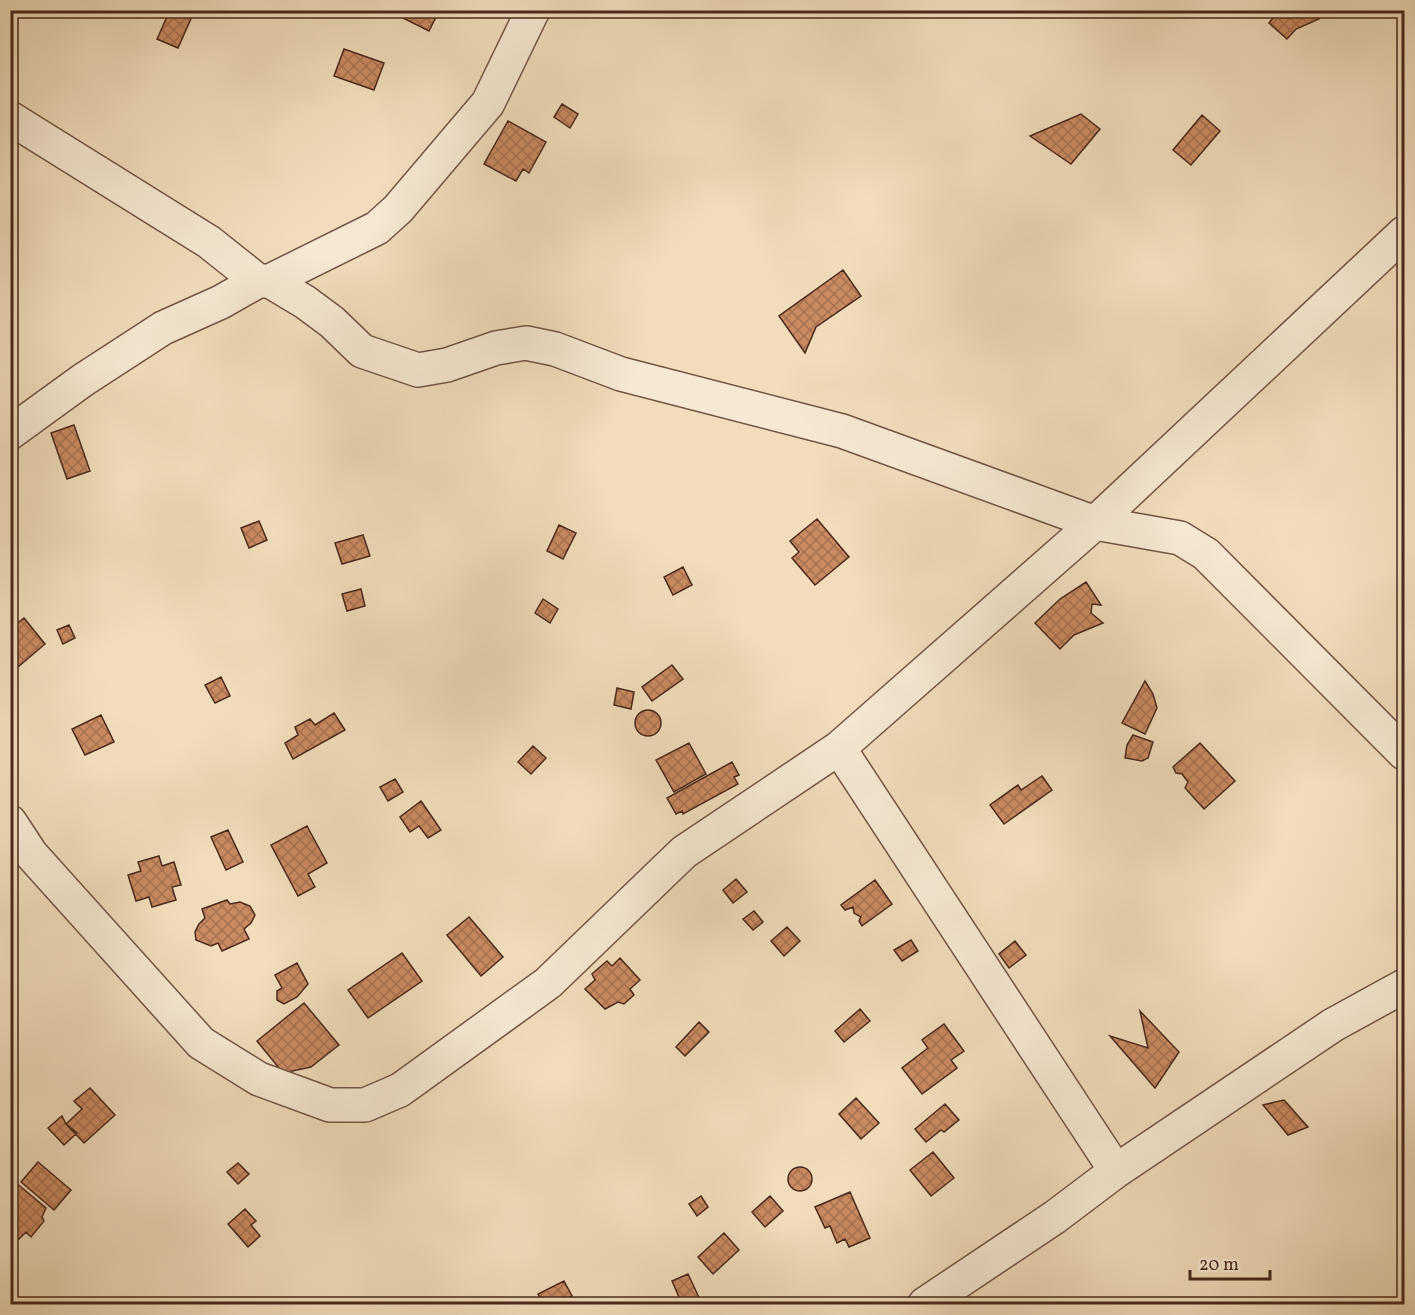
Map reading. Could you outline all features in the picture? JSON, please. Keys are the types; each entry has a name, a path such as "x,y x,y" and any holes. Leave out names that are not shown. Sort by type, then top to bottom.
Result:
{"street":[{"path":"10,433 83,380 163,328 377,228 398,209 488,103 533,10"},
{"path":"10,118 209,242 264,281 314,309 362,351 418,370 447,365 496,348 526,343 555,349 621,374 842,431 1095,523 1180,538 1206,554 1404,753"},
{"path":"10,822 31,854 201,1043 259,1078 330,1105 366,1105 400,1090 548,983 684,852 839,748 1095,523 1404,233"},
{"path":"839,748 1116,1171"},
{"path":"925,1305 1055,1217 1116,1171 1333,1025 1403,990"}],"building":[{"path":"170,10 186,10 193,14 178,48 157,39"},
{"path":"387,10 439,10 439,11 429,31"},
{"path":"1279,10 1314,10 1319,19 1296,29 1287,39 1269,23"},
{"path":"344,49 384,63 374,90 334,76"},
{"path":"562,104 578,114 570,128 554,117"},
{"path":"1081,114 1100,129 1071,164 1030,136"},
{"path":"1202,115 1220,131 1191,165 1173,150"},
{"path":"508,121 546,142 529,173 523,169 516,181 484,164"},
{"path":"843,270 861,296 816,327 805,353 779,316"},
{"path":"74,425 90,471 67,479 51,433"},
{"path":"817,519 849,557 815,585 792,558 799,552 790,541"},
{"path":"259,521 267,540 249,548 241,528"},
{"path":"559,525 576,533 563,559 547,551"},
{"path":"363,535 370,556 342,564 335,543"},
{"path":"683,567 692,585 673,595 664,577"},
{"path":"1086,582 1101,605 1092,604 1091,613 1103,623 1074,635 1060,649 1035,623 1060,599"},
{"path":"361,589 365,606 347,611 342,594"},
{"path":"543,599 558,609 550,623 535,613"},
{"path":"24,618 45,644 18,667 10,658 10,629"},
{"path":"69,625 75,638 63,644 57,630"},
{"path":"672,665 683,679 652,701 642,687"},
{"path":"221,677 230,696 215,703 205,685"},
{"path":"1145,681 1153,694 1157,708 1145,734 1122,723"},
{"path":"617,688 634,692 631,709 614,705"},
{"path":"648,710 657,714 661,723 657,732 648,736 639,732 635,723 639,714"},
{"path":"334,713 345,730 293,759 285,743 298,735 295,727 310,719 315,725"},
{"path":"101,715 114,742 85,755 72,729"},
{"path":"1133,735 1153,742 1148,758 1142,761 1125,758 1127,745"},
{"path":"689,743 706,774 674,792 656,760"},
{"path":"1200,743 1235,781 1204,809 1185,788 1188,782 1182,774 1176,773 1173,767"},
{"path":"533,746 546,758 531,774 518,762"},
{"path":"732,762 739,775 734,777 738,784 683,814 682,811 676,814 667,798"},
{"path":"1042,776 1052,790 1004,824 990,805 1018,785 1021,790"},
{"path":"395,779 403,792 388,801 380,787"},
{"path":"421,801 441,830 428,838 419,826 410,832 400,817"},
{"path":"307,826 327,863 308,874 315,887 298,896 271,845"},
{"path":"228,830 243,862 226,870 211,837"},
{"path":"159,856 162,866 174,862 181,885 172,887 176,900 152,907 149,897 136,901 128,875 141,871 138,862"},
{"path":"736,879 747,892 733,903 723,890"},
{"path":"875,880 892,904 862,926 859,921 861,917 854,913 853,907 845,910 841,905"},
{"path":"227,900 230,904 240,902 250,906 255,915 244,929 249,939 222,951 218,943 211,946 196,940 195,932 205,918 202,909"},
{"path":"754,911 763,922 753,930 743,919"},
{"path":"469,917 503,957 481,976 447,935"},
{"path":"787,927 800,941 784,956 771,941"},
{"path":"911,940 918,951 902,961 894,950"},
{"path":"1015,941 1026,955 1009,968 999,954"},
{"path":"402,953 422,981 368,1018 348,990"},
{"path":"620,958 640,980 630,989 634,995 624,1004 618,1002 605,1009 585,989 595,980 592,974 607,961 612,966"},
{"path":"297,963 308,984 297,997 284,1004 277,1000 277,991 282,988 275,975"},
{"path":"304,1003 339,1045 311,1067 283,1073 257,1041"},
{"path":"860,1009 870,1021 844,1042 835,1031"},
{"path":"1140,1011 1179,1052 1155,1088 1110,1036 1148,1048"},
{"path":"699,1022 709,1032 685,1056 676,1047"},
{"path":"944,1024 964,1051 951,1060 957,1068 922,1094 902,1068 928,1048 922,1040"},
{"path":"90,1088 115,1115 84,1143 66,1124 82,1109 74,1101"},
{"path":"856,1098 879,1123 861,1139 839,1114"},
{"path":"1284,1100 1308,1127 1288,1135 1263,1105"},
{"path":"945,1104 959,1120 926,1142 915,1129"},
{"path":"62,1116 66,1124 77,1133 64,1145 48,1128"},
{"path":"933,1152 954,1178 931,1196 910,1170"},
{"path":"38,1162 71,1190 54,1210 21,1182"},
{"path":"238,1163 249,1174 238,1184 227,1172"},
{"path":"800,1167 809,1170 812,1179 809,1188 800,1191 791,1188 788,1179 791,1170"},
{"path":"15,1182 46,1208 42,1217 44,1221 31,1237 26,1232 10,1248 10,1187"},
{"path":"850,1192 870,1238 849,1247 845,1239 837,1243 830,1226 825,1228 815,1207"},
{"path":"701,1196 708,1207 697,1216 689,1204"},
{"path":"770,1196 783,1211 765,1227 752,1212"},
{"path":"245,1209 256,1221 251,1225 260,1236 248,1247 228,1224"},
{"path":"724,1233 739,1250 713,1274 698,1257"},
{"path":"688,1274 702,1304 682,1304 672,1281"},
{"path":"564,1281 572,1296 555,1304 543,1304 538,1294"}]}
